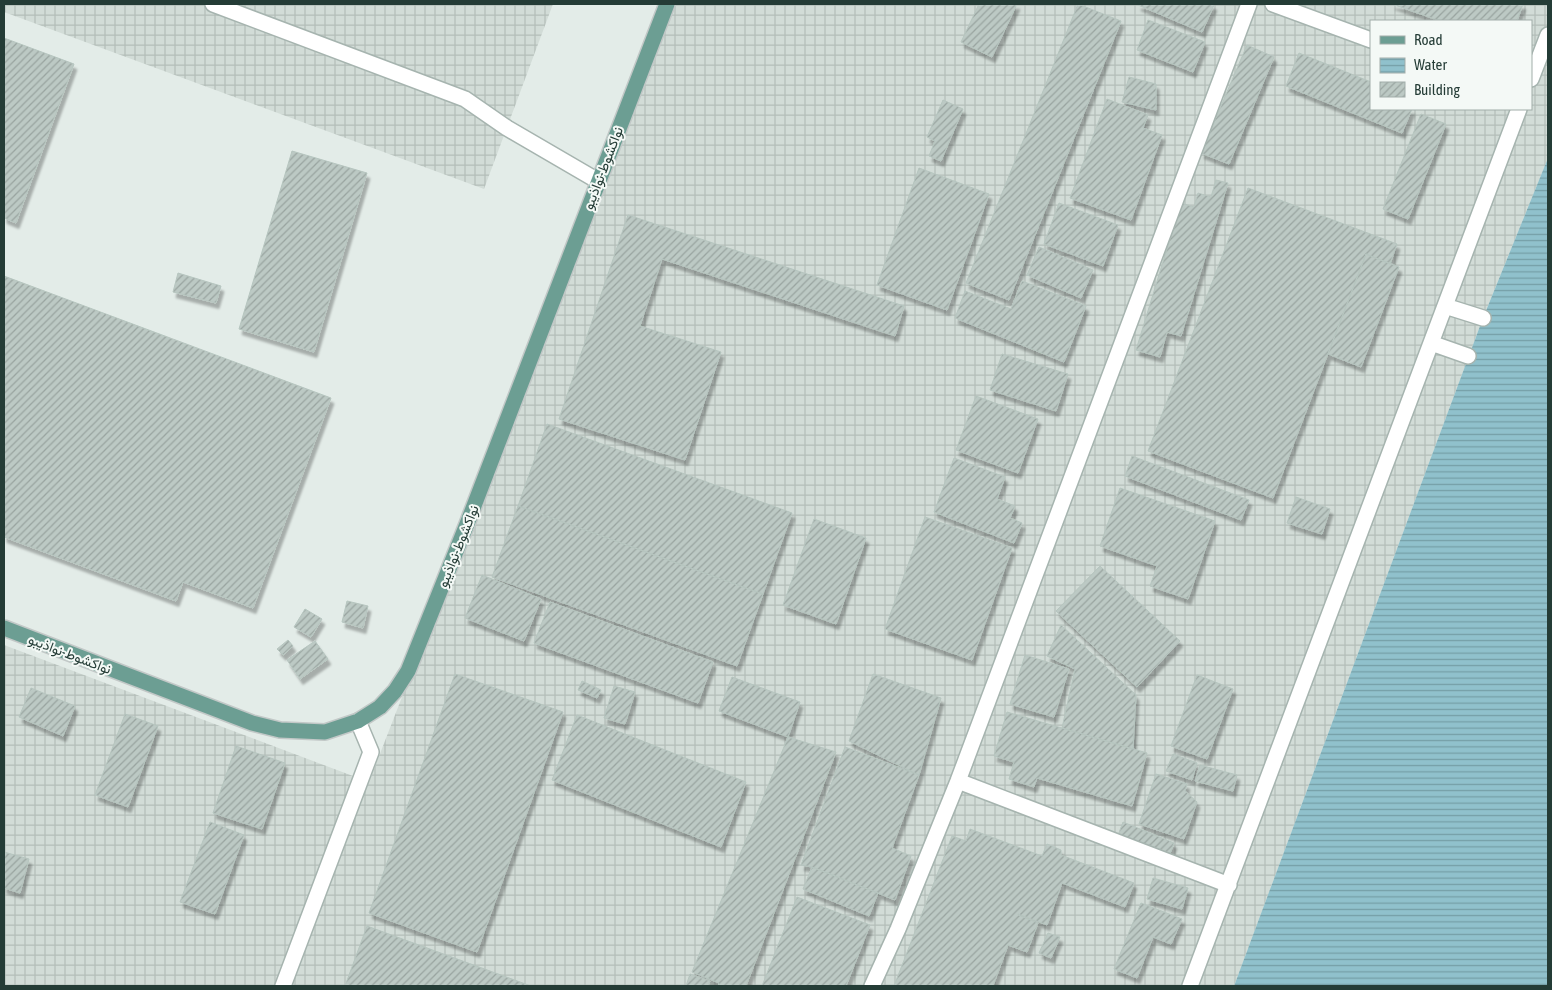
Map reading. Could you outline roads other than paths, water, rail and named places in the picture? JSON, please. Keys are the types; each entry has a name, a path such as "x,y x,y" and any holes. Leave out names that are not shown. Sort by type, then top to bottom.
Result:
{"main road":[{"name":"نواكشوط-نواذيبو","path":"4,628 252,723 280,730 324,732 358,721 380,707 408,671 467,524 667,4"}],"lane":[{"path":"212,4 465,99 507,128 598,181"},
{"path":"872,986 898,928 958,781 1249,4"},
{"path":"1273,4 1370,40"},
{"path":"1532,76 1548,35"},
{"path":"1190,986 1519,110"},
{"path":"1445,306 1483,318"},
{"path":"1431,342 1468,356"},
{"path":"283,986 371,752 358,721"},
{"path":"958,781 1229,885"}],"water":[{"path":"1548,158 1548,986 1234,986 1483,318"}]}
